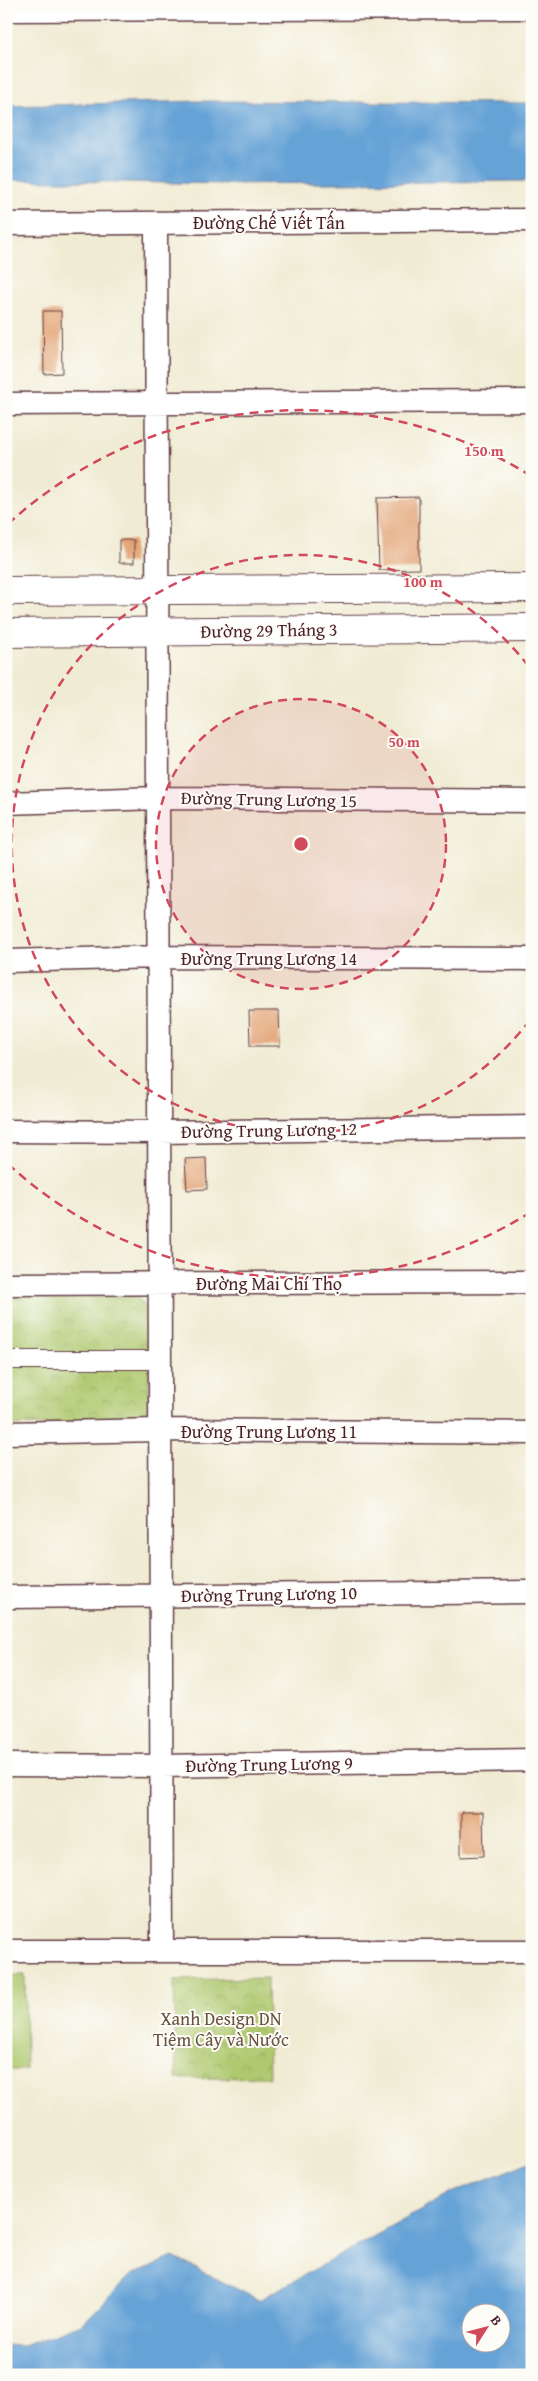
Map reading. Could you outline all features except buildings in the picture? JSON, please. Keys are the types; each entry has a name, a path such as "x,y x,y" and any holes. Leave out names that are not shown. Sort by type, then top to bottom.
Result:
{"street":[{"path":"6,10 532,8"},
{"name":"Đường Chế Viết Tấn","path":"6,224 532,220"},
{"path":"156,223 162,1951"},
{"path":"6,404 156,401 532,401"},
{"path":"6,591 532,588"},
{"name":"Đường 29 Tháng 3","path":"6,633 532,628"},
{"name":"Đường Trung Lương 15","path":"6,803 158,798 532,801"},
{"name":"Đường Trung Lương 14","path":"6,961 158,958 532,959"},
{"name":"Đường Trung Lương 12","path":"6,1130 159,1132 532,1126"},
{"name":"Đường Mai Chí Thọ","path":"6,1284 532,1282"},
{"path":"6,1360 160,1360"},
{"name":"Đường Trung Lương 11","path":"6,1433 160,1430 532,1433"},
{"name":"Đường Trung Lương 10","path":"6,1597 532,1592"},
{"name":"Đường Trung Lương 9","path":"6,1765 161,1766 532,1760"},
{"path":"6,1951 532,1951"}],"green space":[{"path":"125,1293 139,1300 148,1312 149,1405 141,1422 6,1426 6,1294"},
{"path":"6,1975 25,1975 26,2070 6,2070"},
{"name":"Xanh Design DN Tiệm Cây và Nước","path":"267,1978 269,2077 176,2079 174,1980"}],"water":[{"path":"199,101 532,103 532,181 229,184 6,180 6,106"},
{"path":"532,2161 532,2375 6,2375 6,2345 20,2346 82,2324 131,2275 173,2257 259,2300 454,2192"}]}
